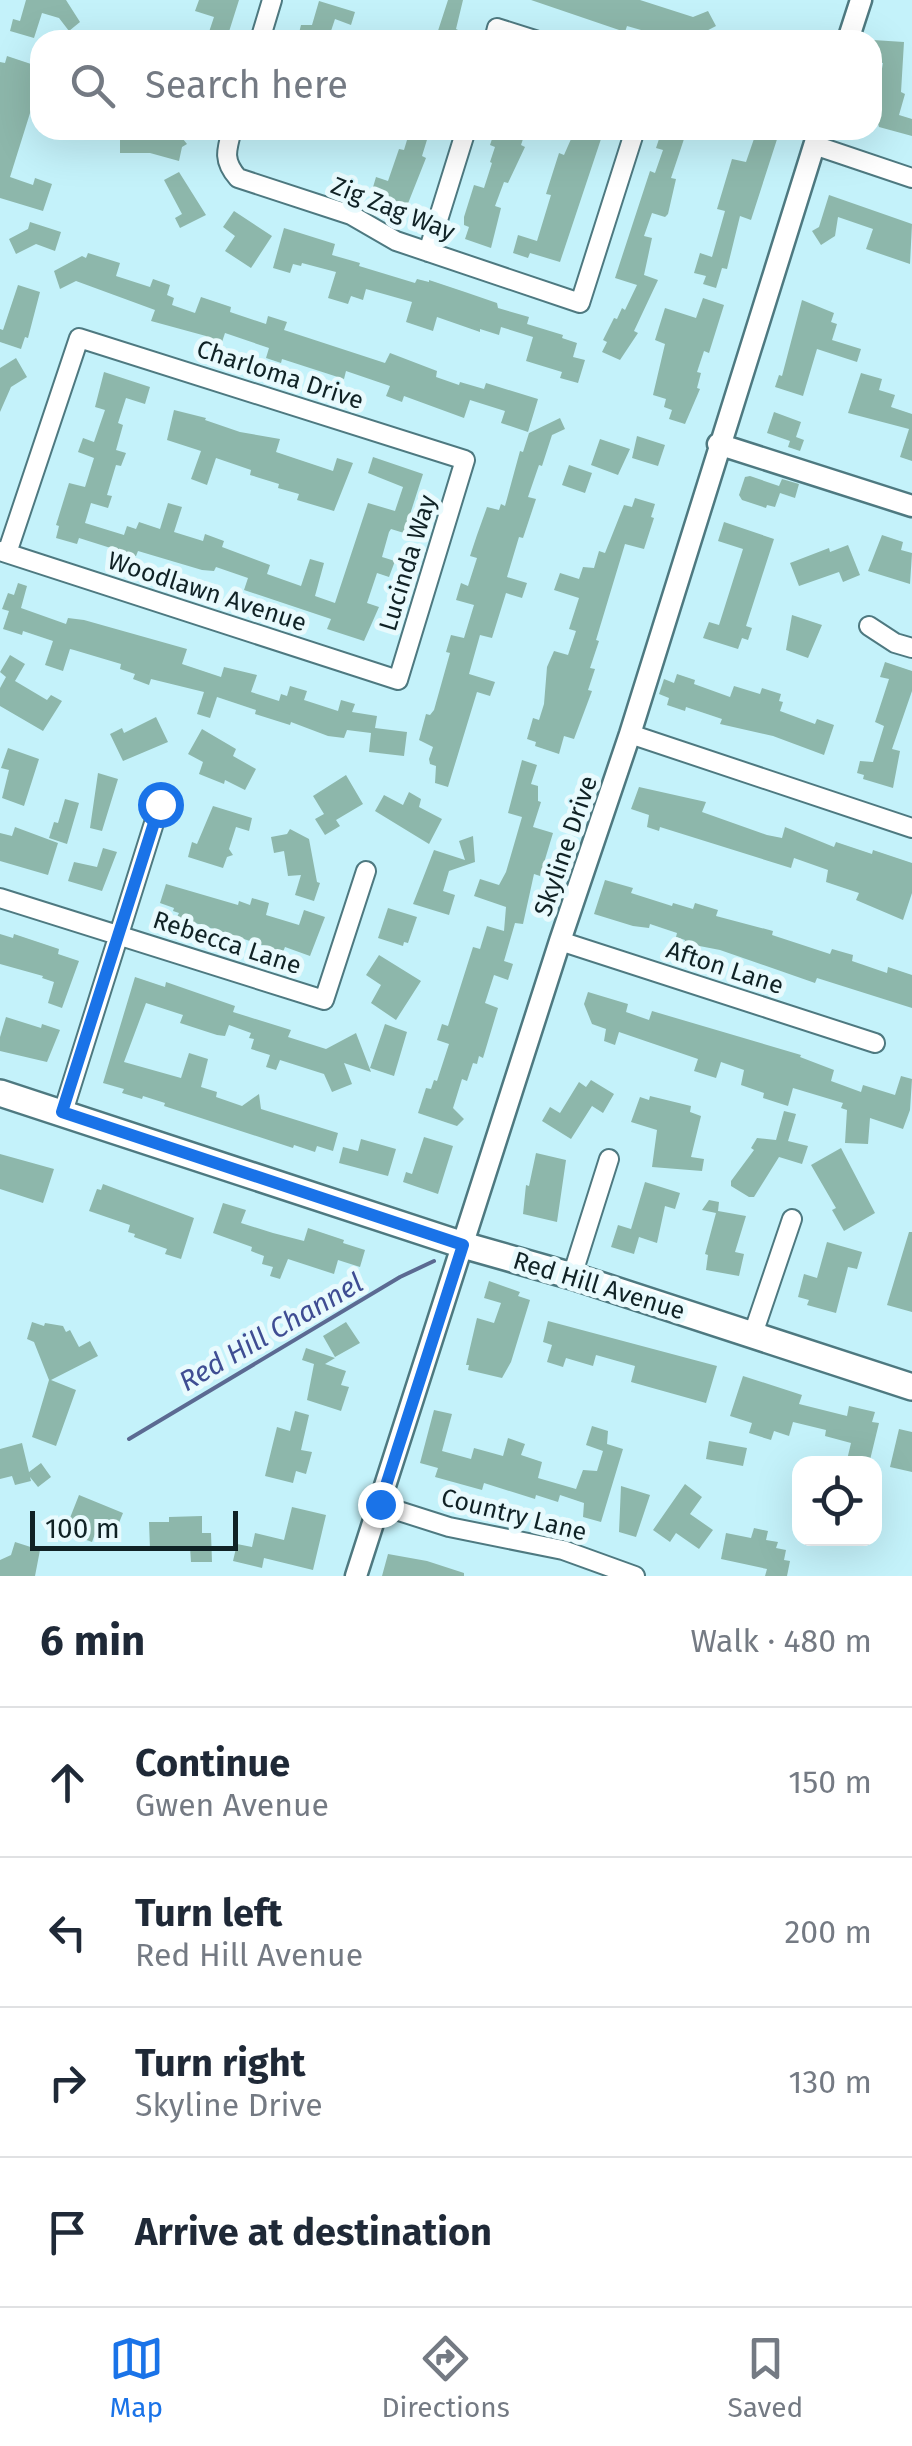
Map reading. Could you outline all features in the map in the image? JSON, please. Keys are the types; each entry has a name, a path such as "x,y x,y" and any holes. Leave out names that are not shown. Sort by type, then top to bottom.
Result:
{"main road":[{"name":"Red Hill Avenue","path":"0,1092 463,1245 572,1276 912,1387"}],"street":[{"path":"263,30 272,0"},
{"path":"851,30 861,0"},
{"name":"Zig Zag Way","path":"229,140 225,155 238,178 351,215 396,241 580,303 632,140"},
{"path":"428,252 463,140"},
{"name":"Skyline Drive","path":"356,1576 630,734 815,140"},
{"path":"821,140 912,178"},
{"name":"Charloma Drive","path":"4,552 80,338 465,460"},
{"path":"718,444 912,506"},
{"name":"Lucinda Way","path":"398,680 465,460"},
{"name":"Woodlawn Avenue","path":"4,552 398,680"},
{"path":"869,626 912,648"},
{"path":"630,734 912,828"},
{"path":"62,1112 160,804"},
{"name":"Rebecca Lane","path":"0,898 324,1000 366,871"},
{"name":"Afton Lane","path":"560,941 875,1043"},
{"path":"572,1276 609,1159"},
{"path":"753,1334 792,1219"},
{"name":"Country Lane","path":"380,1504 449,1527 563,1550 635,1576"}],"building":[{"path":"26,0 66,0 80,22 68,30 59,18 42,13 37,30 30,30 30,37 10,31 13,19 20,21"},
{"path":"199,0 239,0 230,30 210,30 214,17 195,11"},
{"path":"448,0 463,0 458,30 438,30"},
{"path":"531,0 640,0 693,17 708,11 716,26 708,30 641,30 627,26 619,30"},
{"path":"319,1 355,12 351,25 335,19 331,30 300,30 301,25 312,25"},
{"path":"882,41 904,42 901,92 905,94 899,115 912,119 912,136 882,128"},
{"path":"7,56 30,64 30,113 10,177 33,185 35,178 52,184 43,211 0,198 0,62 5,63"},
{"path":"120,140 184,140 187,144 182,147 179,161 150,153 120,153"},
{"path":"407,140 427,140 422,156 426,158 407,206 371,194 376,177 388,181 399,149 404,150"},
{"path":"492,140 523,140 521,145 525,147 495,206 501,208 491,248 465,239 469,227 464,225 474,185 484,188 495,147 490,145"},
{"path":"571,140 601,140 560,262 530,253 528,258 513,253 518,235 537,241 551,195 546,194 559,153 564,155"},
{"path":"659,140 684,140 671,178 676,179 668,214 665,217 652,213 644,236 652,238 644,275 658,280 634,331 638,333 620,360 602,352 607,342 603,340 637,285 615,278 650,171 655,173 663,150 656,148"},
{"path":"754,140 777,140 751,220 740,216 727,269 722,268 716,288 703,284 706,276 694,273 700,253 712,257 725,211 717,209 732,159 746,162"},
{"path":"179,172 206,215 180,228 175,218 182,214 164,180"},
{"path":"829,195 912,224 910,264 866,249 873,229 838,217 835,236 821,245 812,231 819,227"},
{"path":"234,211 272,236 251,268 225,251 235,236 223,227"},
{"path":"30,222 61,232 55,251 36,244 16,254 9,239 28,229"},
{"path":"284,228 335,244 332,255 360,263 359,266 415,283 417,279 429,280 529,317 527,324 577,343 573,357 585,360 578,383 560,378 562,372 526,361 533,337 501,327 499,335 480,332 437,317 433,331 406,322 412,302 366,289 363,300 351,296 348,304 328,298 336,272 302,263 293,264 290,273 273,268"},
{"path":"88,253 120,263 116,276 150,287 153,279 170,285 167,295 174,298 172,305 195,313 201,297 266,324 268,316 287,322 284,330 385,363 390,353 437,371 436,377 459,385 460,382 484,389 486,383 538,399 528,432 501,423 505,411 470,400 464,418 404,396 402,402 386,396 390,386 346,371 344,379 282,359 281,363 266,358 269,348 225,333 221,345 205,339 206,336 151,321 155,310 76,281 60,289 54,271 82,256 86,258"},
{"path":"18,285 40,292 28,338 25,337 21,349 0,342 0,329 3,330"},
{"path":"703,298 724,305 709,353 704,351 697,372 701,373 697,388 700,389 685,424 669,419 672,410 664,407 666,399 653,395 665,344 655,340 665,308 696,318"},
{"path":"802,300 834,313 831,322 837,324 832,340 861,349 857,362 817,349 803,396 775,387 779,375 782,376"},
{"path":"16,358 27,377 11,387 0,412 0,368"},
{"path":"104,372 150,387 145,404 126,398 118,423 123,425 116,450 126,453 121,466 116,465 107,495 112,496 108,508 91,503 85,523 124,535 127,526 136,529 139,522 160,529 168,503 182,507 174,532 203,541 205,534 224,541 222,547 270,565 267,574 301,586 310,559 324,563 315,596 335,603 368,503 395,511 403,487 368,473 373,457 423,474 404,533 391,529 389,532 382,557 395,561 389,577 377,573 367,603 379,607 364,641 327,629 331,619 244,590 248,578 216,567 214,571 202,570 138,551 136,556 79,538 77,544 56,538 69,483 85,487 94,458 78,452 83,438 94,442 105,410 95,407"},
{"path":"861,373 882,379 879,390 895,395 891,407 912,414 912,461 900,457 909,429 848,413"},
{"path":"174,410 240,432 280,439 276,452 333,471 337,458 353,463 334,511 297,500 299,494 216,458 207,485 191,479 201,451 167,440"},
{"path":"774,412 801,422 796,437 804,440 800,451 788,447 790,441 767,433"},
{"path":"560,418 565,429 552,435 542,466 539,465 528,497 536,499 507,577 527,583 522,598 506,593 492,638 480,635 469,674 495,682 490,696 477,692 448,787 435,783 436,766 429,759 433,747 419,740 426,714 434,710 450,653 446,652 451,635 464,638 474,605 456,600 461,583 468,586 477,558 470,556 477,535 487,507 499,510 501,504 505,506 529,433"},
{"path":"637,436 665,445 658,466 632,458"},
{"path":"600,439 630,449 618,475 591,465"},
{"path":"569,465 592,473 585,493 562,485"},
{"path":"745,477 779,486 782,479 799,484 795,498 780,493 775,507 766,508 742,500 739,495"},
{"path":"635,498 655,504 651,517 654,518 644,549 625,544 596,640 599,641 590,668 595,669 588,690 592,691 574,739 564,736 559,754 535,746 536,742 527,739 533,718 539,720 544,704 547,667 554,651 568,655 576,631 569,629 579,598 554,590 560,573 579,579 583,567 594,568 599,551 605,553 624,505 632,507"},
{"path":"724,522 774,539 746,626 752,628 748,640 742,638 738,649 703,638 709,622 719,625 743,549 718,541"},
{"path":"882,535 903,542 901,550 912,553 910,584 868,571"},
{"path":"848,545 860,575 843,582 839,572 799,586 790,563"},
{"path":"18,583 27,586 21,608 66,624 68,618 84,620 187,649 182,664 221,677 224,667 257,675 251,692 279,701 281,694 287,696 290,686 307,691 304,700 338,711 341,700 355,704 352,712 377,716 375,728 407,732 404,756 369,752 371,733 347,730 344,738 328,736 255,714 256,710 217,697 210,718 197,714 204,692 151,679 149,685 133,679 135,674 120,669 121,664 74,650 70,649 63,671 45,665 53,641 3,629 9,611 2,609 8,593 14,595"},
{"path":"792,615 822,625 808,658 786,650"},
{"path":"10,655 25,664 15,681 47,700 51,695 62,701 43,731 0,706 0,688 6,677 0,672"},
{"path":"885,662 912,671 912,691 892,749 900,751 893,788 863,779 864,775 857,773 860,761 873,762 884,726 875,722 889,679 880,677"},
{"path":"677,674 730,697 734,686 760,694 762,688 781,694 780,711 815,724 817,719 834,725 824,755 773,736 720,724 722,719 686,707 685,711 667,705 669,698 659,694 664,679 674,683"},
{"path":"156,717 168,742 123,761 110,734 122,728 124,733"},
{"path":"202,729 236,749 233,756 256,769 245,790 199,774 203,762 188,754"},
{"path":"8,748 39,759 24,806 2,798 9,770 1,768"},
{"path":"522,760 537,765 531,784 538,786 541,802 533,827 553,833 540,876 534,874 523,924 515,923 504,961 513,964 508,980 494,975 485,1003 498,1008 483,1058 479,1056 477,1064 473,1063 467,1081 462,1079 453,1108 464,1119 457,1126 418,1113 426,1088 431,1089 437,1081 449,1044 437,1040 442,1024 448,1026 473,947 480,949 487,926 504,931 506,907 474,896 480,879 499,885 506,872 522,817 508,813"},
{"path":"98,773 118,779 102,831 90,828"},
{"path":"346,775 363,804 336,820 340,826 325,835 315,819 324,814 313,796"},
{"path":"639,787 706,802 702,812 767,835 782,838 785,827 834,847 836,842 912,863 912,893 903,920 856,900 859,893 826,882 828,870 794,858 791,868 660,827 659,831 647,827 649,815 631,809"},
{"path":"409,792 421,799 419,807 442,819 429,844 375,811 384,795 403,805"},
{"path":"65,799 79,803 67,844 49,838"},
{"path":"213,806 252,818 249,831 236,827 229,849 233,855 227,857 223,868 188,857 192,842 197,844"},
{"path":"15,827 58,843 48,875 0,861 0,833 12,836"},
{"path":"290,829 309,839 320,883 314,901 295,895 301,875 288,876 284,851 274,853 271,837 287,834"},
{"path":"473,836 475,862 449,871 443,891 455,895 449,915 413,904 434,850 465,860 459,841"},
{"path":"103,848 117,852 102,891 68,881 74,862 97,867"},
{"path":"605,880 672,906 673,903 693,909 695,903 718,910 716,916 773,931 772,935 830,954 832,949 853,955 852,961 887,973 888,967 912,975 912,1008 817,978 815,983 720,950 684,943 676,937 677,933 650,924 649,928 633,926 594,914"},
{"path":"166,884 238,905 239,901 250,905 252,898 269,903 266,915 299,925 304,910 325,917 310,956 285,947 283,952 177,917 179,913 174,908 160,903"},
{"path":"388,908 417,917 408,943 403,946 378,938"},
{"path":"0,934 13,938 14,934 59,949 58,954 79,961 62,1008 48,1003 54,982 0,964"},
{"path":"379,955 421,981 396,1020 371,1003 381,985 366,975"},
{"path":"135,977 165,987 166,982 235,1006 233,1012 291,1030 288,1037 326,1049 356,1033 371,1072 344,1063 352,1084 332,1092 324,1074 280,1060 276,1070 266,1067 270,1055 251,1049 251,1033 229,1025 225,1036 217,1035 180,1023 183,1015 146,1003 124,1062 181,1078 189,1053 208,1059 201,1087 242,1106 259,1094 261,1109 338,1133 333,1151 317,1146 315,1152 294,1145 293,1148 164,1106 165,1103 122,1093 124,1089 103,1083"},
{"path":"588,992 628,1004 626,1012 649,1020 652,1011 801,1055 834,1070 831,1081 861,1092 863,1085 895,1095 901,1076 912,1079 910,1110 903,1129 870,1118 868,1144 845,1143 847,1110 841,1108 843,1103 793,1088 788,1106 741,1085 744,1070 721,1062 716,1078 694,1071 698,1059 619,1032 615,1045 604,1041 606,1029 592,1024 584,1004"},
{"path":"6,1017 60,1030 47,1062 0,1051"},
{"path":"385,1024 407,1032 394,1076 370,1068"},
{"path":"591,1080 614,1094 603,1113 592,1106 571,1139 542,1121 550,1107 560,1113 579,1082 586,1087"},
{"path":"650,1096 691,1106 690,1112 701,1116 691,1157 704,1159 702,1171 652,1167 657,1130 631,1122 640,1097 649,1100"},
{"path":"784,1111 796,1114 788,1141 808,1146 802,1164 779,1157 754,1197 749,1197 731,1186 731,1181 754,1150 751,1148 757,1138 776,1140"},
{"path":"424,1137 453,1146 438,1194 403,1182 406,1172 412,1174"},
{"path":"361,1139 396,1149 388,1176 339,1163 343,1147 358,1151"},
{"path":"841,1148 875,1213 844,1231 832,1210 836,1208 811,1165"},
{"path":"536,1153 566,1160 557,1222 523,1214 526,1185 529,1186"},
{"path":"0,1154 54,1169 43,1203 0,1189"},
{"path":"645,1182 680,1193 675,1209 665,1206 657,1243 639,1237 634,1254 611,1247 618,1225 631,1229"},
{"path":"103,1184 194,1218 181,1259 165,1254 167,1249 134,1237 128,1232 130,1225 89,1211 97,1189 101,1190"},
{"path":"709,1200 719,1202 718,1211 746,1216 735,1252 744,1254 739,1276 706,1270 705,1254 716,1213 702,1210"},
{"path":"223,1203 246,1210 241,1223 273,1233 304,1241 308,1228 344,1240 343,1243 365,1250 360,1267 338,1260 334,1274 288,1259 280,1279 270,1276 273,1267 262,1264 264,1256 251,1251 252,1247 213,1233"},
{"path":"912,1232 912,1312 887,1305"},
{"path":"827,1242 862,1252 857,1269 848,1267 836,1313 807,1305 809,1300 798,1297 804,1274 817,1278"},
{"path":"489,1281 520,1292 518,1296 530,1300 511,1362 502,1378 468,1370 466,1365 477,1318 494,1323 501,1303 484,1298"},
{"path":"548,1321 717,1366 706,1403 631,1382 635,1366 596,1355 593,1366 566,1358 563,1367 547,1362 552,1345 543,1342"},
{"path":"32,1322 63,1326 66,1332 70,1330 79,1347 90,1341 98,1356 51,1380 76,1390 56,1446 32,1437 49,1380 34,1342 27,1339"},
{"path":"346,1322 360,1343 335,1357 323,1336"},
{"path":"306,1348 335,1358 325,1364 346,1371 341,1385 349,1387 341,1411 307,1400 314,1364 302,1360"},
{"path":"743,1376 802,1395 799,1404 847,1416 849,1406 875,1412 872,1422 879,1423 871,1456 848,1456 851,1443 825,1436 826,1430 793,1422 789,1436 774,1431 771,1440 749,1433 752,1423 730,1416"},
{"path":"434,1410 452,1414 442,1451 471,1459 474,1448 503,1456 508,1438 525,1444 521,1455 542,1462 538,1478 576,1489 583,1470 597,1471 603,1451 586,1445 592,1426 608,1431 607,1444 623,1449 601,1522 583,1517 584,1503 560,1495 558,1502 536,1495 535,1499 484,1483 482,1490 435,1477 438,1468 420,1463"},
{"path":"295,1411 309,1415 301,1450 312,1452 306,1474 296,1471 293,1483 265,1476 277,1427 290,1431"},
{"path":"899,1429 912,1432 912,1472 890,1467"},
{"path":"709,1441 747,1448 743,1466 706,1459"},
{"path":"22,1443 29,1472 41,1463 51,1477 38,1487 30,1477 31,1481 15,1485 12,1476 0,1479 0,1449"},
{"path":"685,1484 702,1497 690,1514 713,1530 699,1549 676,1533 670,1542 653,1530"},
{"path":"621,1486 650,1495 636,1537 619,1532"},
{"path":"79,1495 123,1513 112,1540 95,1534 92,1542 76,1536 79,1527 68,1523"},
{"path":"292,1507 326,1515 313,1570 264,1558 262,1568 233,1561 237,1544 252,1547 255,1533 284,1540"},
{"path":"202,1516 202,1533 211,1533 212,1562 191,1562 190,1547 150,1549 149,1522"},
{"path":"754,1528 768,1531 766,1540 778,1542 776,1548 786,1550 784,1560 790,1561 787,1576 765,1576 767,1569 721,1559 726,1533 751,1538"},
{"path":"15,1542 40,1550 35,1576 0,1576 0,1560 11,1555"},
{"path":"388,1554 427,1561 464,1576 382,1576"}],"waterway":[{"name":"Red Hill Channel","path":"129,1439 400,1277 434,1261"}],"route":[{"path":"160,804 62,1112 463,1245 380,1504"}]}
